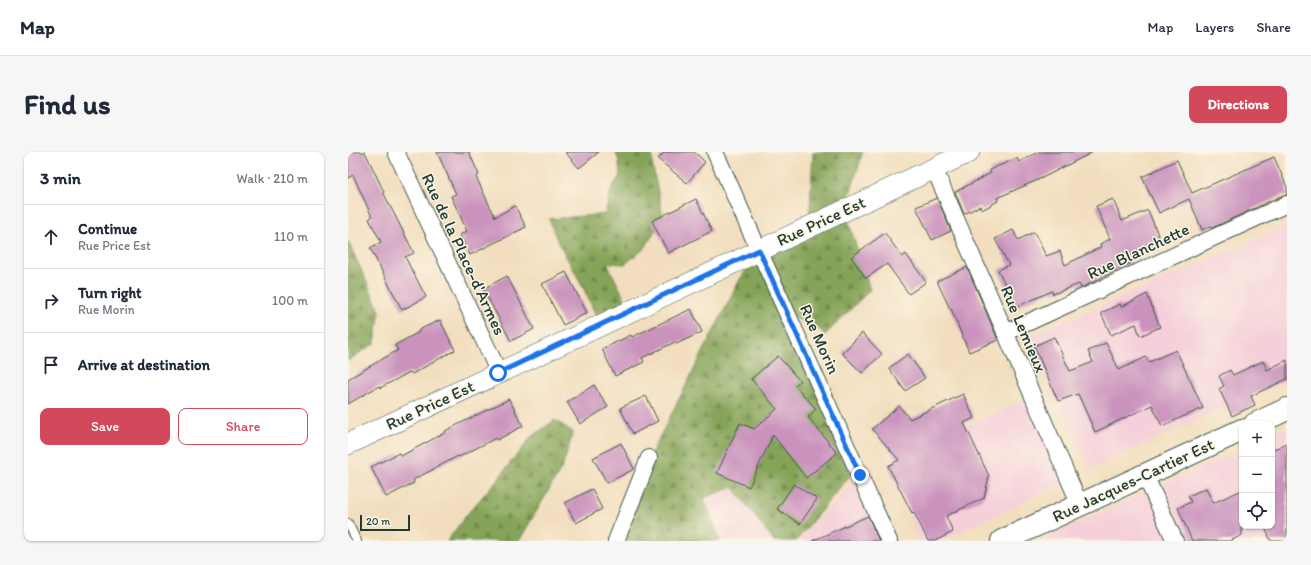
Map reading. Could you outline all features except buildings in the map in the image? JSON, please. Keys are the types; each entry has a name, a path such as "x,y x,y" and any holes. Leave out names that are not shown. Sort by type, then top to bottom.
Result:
{"main road":[{"path":"1261,421 1287,409"},
{"name":"Rue Jacques-Cartier Est","path":"1002,541 1239,431"}],"street":[{"name":"Rue de la Place-d'Armes","path":"396,152 498,373"},
{"name":"Rue Morin","path":"715,152 889,541"},
{"name":"Rue Price Est","path":"348,444 969,152"},
{"name":"Rue Lemieux","path":"934,168 1080,505"},
{"name":"Rue Blanchette","path":"1005,333 1287,204"},
{"path":"616,541 649,458"},
{"path":"1145,475 1175,541"}],"lane":[{"path":"348,523 357,541"}],"shaded area":[{"path":"1287,227 1287,379 1090,468 1027,337"},
{"path":"1033,396 1069,480 940,541 920,541 886,463"},
{"path":"1287,428 1287,541 1037,541 1239,450 1239,529 1275,529 1275,434"},
{"path":"860,475 887,541 797,541"},
{"path":"733,487 774,541 720,541 703,498"}],"green space":[{"path":"615,152 652,152 652,163 663,216 645,248 625,264 607,263 627,303 597,318 582,285 557,240 549,219 605,214 611,190 620,175 618,158"},
{"path":"813,152 863,152 845,210 870,290 825,335 817,327 789,316 851,474 796,541 774,541 733,487 704,498 720,541 616,541 649,458 739,281 759,250 809,226"},
{"path":"348,241 380,311 375,343 348,361"},
{"path":"555,420 573,432 563,466 519,541 447,541 468,513 532,436"}],"route":[{"path":"498,373 759,250 860,475"}]}
